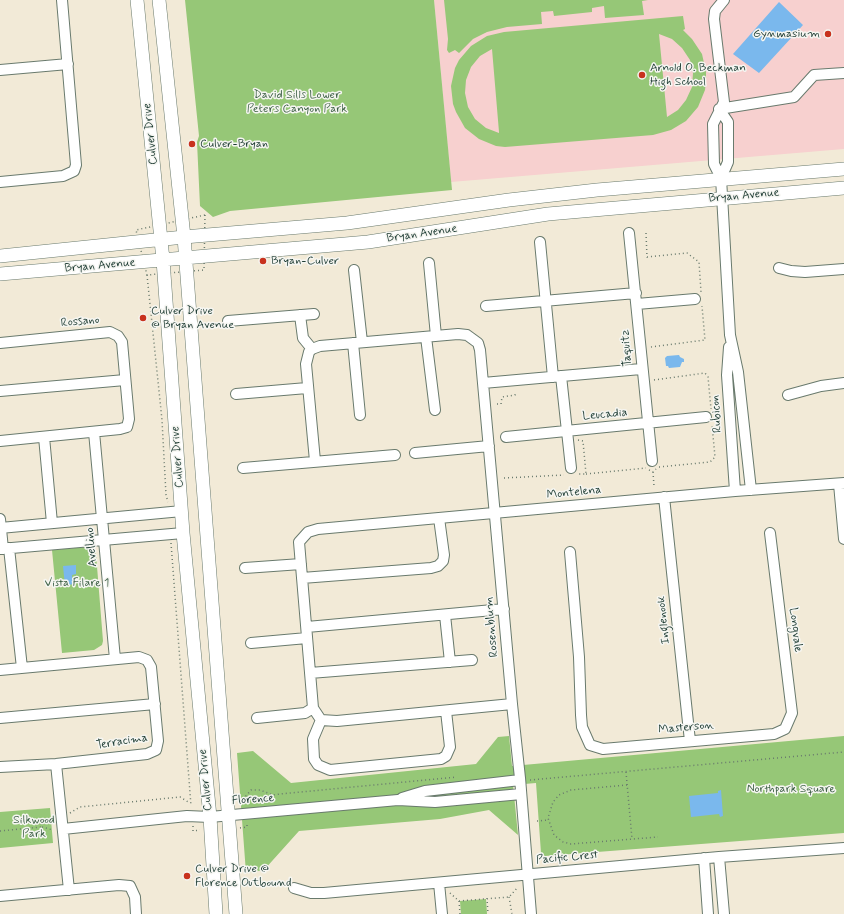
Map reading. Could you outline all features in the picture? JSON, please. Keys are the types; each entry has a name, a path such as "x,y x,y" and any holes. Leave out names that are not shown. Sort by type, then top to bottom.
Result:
{"main road":[{"name":"Culver Drive","path":"137,0 163,260 183,533 210,817 216,914"},
{"name":"Culver Drive","path":"159,0 184,237 227,815 236,914"},
{"name":"Bryan Avenue","path":"0,256 161,239 346,223 509,200 721,178 844,169"},
{"name":"Bryan Avenue","path":"0,274 368,242 548,214 844,188"}],"street":[{"path":"0,182 63,176 74,171 76,157 62,0"},
{"path":"721,178 714,164 713,124 719,109 724,102 714,19 715,11 724,0"},
{"path":"0,70 68,64"},
{"path":"719,109 794,97 814,75 844,74"},
{"path":"719,109 728,122 728,162 721,178"},
{"name":"Rubicon","path":"721,178 730,335 727,375 736,491"},
{"name":"Taquitz","path":"630,233 637,304 641,369 652,462"},
{"path":"540,242 545,301 557,377 570,434 570,468"},
{"path":"429,263 435,410"},
{"path":"778,268 806,272 844,269"},
{"path":"354,270 360,415"},
{"path":"486,306 636,293"},
{"path":"637,304 699,298"},
{"path":"228,321 314,314"},
{"path":"300,315 304,338 311,351"},
{"name":"Rossano","path":"0,343 110,332 118,336 122,342 129,419 127,427 94,432"},
{"name":"Rosenblum","path":"431,336 467,335 474,338 480,350 512,704 524,780 521,794 531,914"},
{"name":"Rubicon","path":"730,335 738,372 751,490"},
{"path":"315,461 307,388 306,364 311,351 320,346 431,336"},
{"path":"483,383 641,369"},
{"path":"0,391 125,380"},
{"path":"788,394 821,386 844,384"},
{"path":"236,394 307,388"},
{"name":"Leucadia","path":"506,437 570,434 710,417"},
{"path":"0,441 94,432"},
{"name":"Avellino","path":"94,432 115,659"},
{"path":"44,437 52,523"},
{"path":"415,453 489,446"},
{"path":"243,468 395,455"},
{"path":"841,483 844,539"},
{"name":"Montelena","path":"301,564 298,542 308,532 318,529 495,514 664,497 841,483"},
{"name":"Inglenook","path":"664,497 690,741"},
{"path":"22,668 0,525 52,523 182,511"},
{"path":"302,578 432,568 438,566 443,561 444,555 439,518"},
{"path":"4,549 183,533"},
{"name":"Longvale","path":"770,533 792,713 785,729"},
{"name":"Masterson","path":"570,552 579,657 582,727 590,745 603,749 774,734 785,729"},
{"path":"245,568 301,564 313,708 321,720"},
{"path":"307,627 504,609"},
{"path":"445,614 450,662"},
{"path":"251,643 307,638"},
{"name":"Terracima","path":"0,767 56,764 147,754 156,750 158,741 151,668 147,660 139,657 115,659"},
{"path":"0,670 115,659"},
{"path":"310,673 472,660"},
{"path":"0,718 155,704"},
{"path":"321,720 336,721 512,704"},
{"path":"257,718 305,713 313,708"},
{"path":"321,720 313,739 314,759 318,765 330,770 441,759 446,756 450,747 446,711"},
{"path":"56,764 59,829 70,890"},
{"name":"Florence","path":"398,800 425,791 524,780"},
{"name":"Florence","path":"59,829 187,816 210,817 398,800 434,802 521,794"},
{"name":"Pacific Crest","path":"294,888 311,893 324,893 704,858 844,848"},
{"path":"719,857 724,914"},
{"path":"704,858 708,914"},
{"path":"439,883 442,914"},
{"path":"0,896 130,886 135,897 136,914"}],"path":[{"path":"646,233 647,258 687,253 699,262 699,298 704,340 651,346 651,352"},
{"path":"504,478 586,474 710,462 715,457 710,417 708,378 705,373 652,380"},
{"path":"497,404 501,404 502,397 515,395 515,392"},
{"path":"570,434 583,441 586,474"},
{"path":"653,472 654,486"},
{"path":"524,780 844,752"},
{"path":"626,772 632,839"},
{"path":"244,797 251,790 260,790 273,795 460,776"},
{"path":"627,785 564,792 553,802 549,820 554,835 563,842 571,844 658,837"},
{"path":"73,812 80,807 180,797 191,804"},
{"path":"41,827 43,821 54,819"},
{"path":"537,821 549,820"},
{"path":"0,831 41,827 59,829"},
{"path":"458,900 509,897 518,887"},
{"path":"450,893 458,900 460,914"},
{"path":"509,897 512,914"},
{"path":"487,898 488,914"}],"shaded area":[{"name":"Arnold O. Beckman High School","path":"434,0 844,0 844,149 451,182"}],"green space":[{"name":"David Sills Lower Peters Canyon Park","path":"185,0 434,0 452,190 230,211 213,217 200,206 197,142 199,136"},
{"path":"444,0 648,0 642,1 644,15 605,18 604,6 592,8 592,12 554,16 553,11 541,12 542,24 507,27 487,32 473,39 459,53 455,50 449,53 447,50 448,39"},
{"path":"683,16 685,29 683,30 692,39 702,54 706,72 705,90 698,107 686,121 671,130 653,135 505,147 496,146 479,139 465,128 453,104 451,86 455,68 459,60 471,46 487,36 504,32","holes":["659,34 672,39 682,48 690,60 693,73 692,87 686,100 678,110 667,117","492,49 499,132 499,133 486,128 475,119 468,107 465,93 466,80 471,67 480,56"]},
{"name":"Vista Filare 1","path":"87,547 92,548 96,554 103,641 102,645 94,650 62,653 52,550"},
{"name":"Northpark Square","path":"509,736 512,766 844,736 844,833 545,856 541,853 536,783 513,785 518,835 489,810 440,819 299,831 264,870 246,873 237,753 253,751 291,783 476,764 498,737"},
{"name":"Silkwood Park","path":"50,808 53,843 0,848 0,812"},
{"path":"486,899 487,914 461,914 460,901"}],"water":[{"path":"779,2 803,25 759,73 733,54"},
{"path":"679,355 684,359 684,362 682,362 680,367 669,368 666,366 665,358 667,356"},
{"path":"76,565 76,574 72,575 73,584 65,586 63,566"},
{"path":"721,790 723,816 720,817 719,814 691,817 689,796 718,793 718,791"}],"place":[{"name":"Gynmasium","path":"828,34"},
{"name":"Arnold O. Beckman High School","path":"642,75"},
{"name":"Culver-Bryan","path":"192,144"},
{"name":"Bryan-Culver","path":"263,261"},
{"name":"Culver Drive @ Bryan Avenue","path":"143,318"},
{"name":"Culver Drive @ Florence Outbound","path":"187,876"}]}
